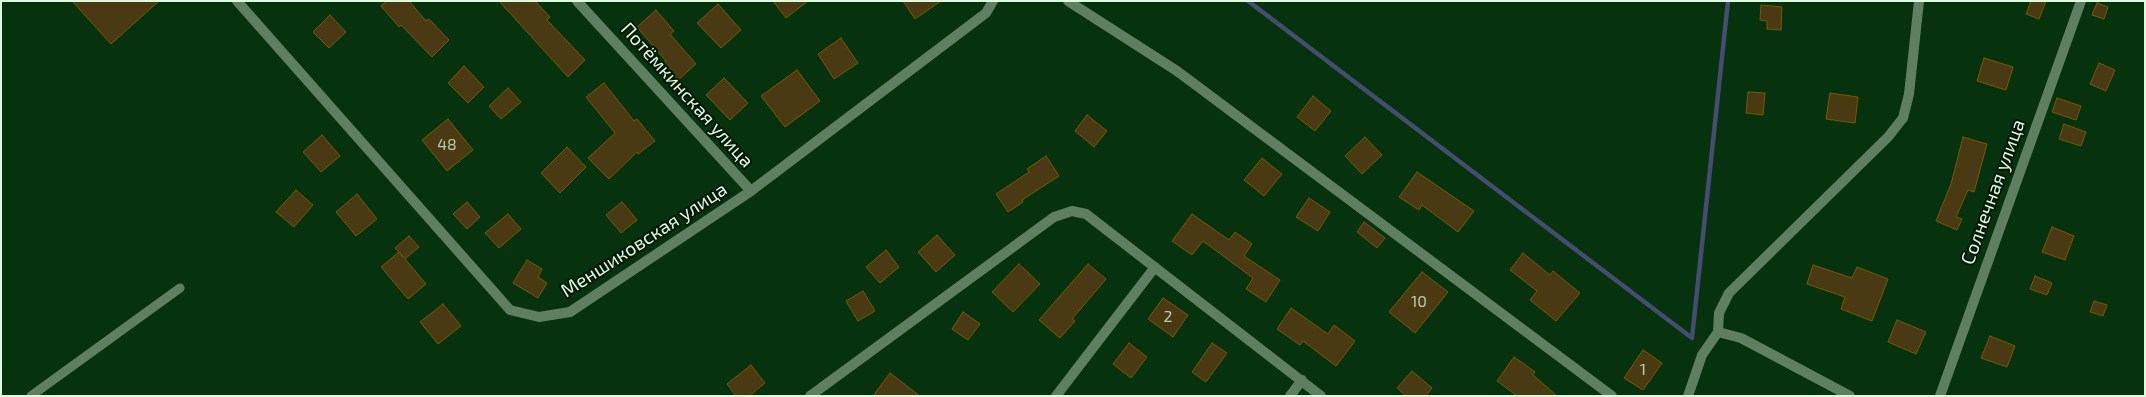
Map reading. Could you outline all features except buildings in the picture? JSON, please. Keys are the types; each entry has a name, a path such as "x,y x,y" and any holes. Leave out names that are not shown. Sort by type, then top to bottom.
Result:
{"street":[{"name":"Меншиковская улица","path":"237,1 510,310 539,317 570,312 751,190 986,13 993,1"},
{"name":"Потёмкинская улица","path":"578,1 751,190"},
{"path":"1068,1 1177,71 1612,396"},
{"path":"1688,396 1702,355 1718,332 1719,314 1729,293 1888,137 1903,118 1909,94 1919,1"},
{"name":"Солнечная улица","path":"1940,396 2081,1"},
{"path":"810,396 1054,218 1072,211 1086,214 1321,396"},
{"path":"1056,396 1156,267"},
{"path":"1718,332 1741,338 1850,396"},
{"path":"1290,396 1302,380"}],"lane":[{"path":"31,396 180,288"}],"waterway":[{"path":"1248,1 1692,338 1728,1"}]}
